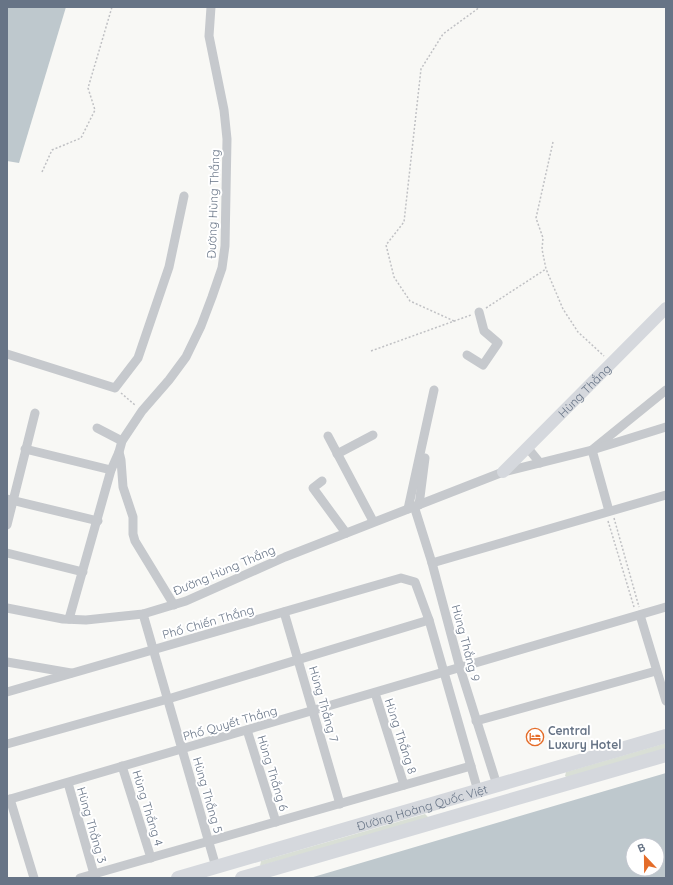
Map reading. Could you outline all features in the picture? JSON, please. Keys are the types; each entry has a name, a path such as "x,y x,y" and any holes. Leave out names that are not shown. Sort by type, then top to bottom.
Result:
{"main road":[{"name":"Đường Hoàng Quốc Việt","path":"178,878 218,872 496,785 666,736"},
{"name":"Đường Hoàng Quốc Việt","path":"242,878 666,755"},
{"path":"496,785 502,803"},
{"path":"478,791 484,808"}],"street":[{"name":"Đường Hùng Thắng","path":"211,7 209,36 224,110 227,139 226,240 222,268 201,326 186,357 170,380 142,411 122,441 119,452 123,487 133,517 133,534 135,541 174,605 373,521 414,507 503,472 592,450 666,427"},
{"path":"7,354 115,388 138,358 169,267 184,196"},
{"name":"Hùng Thắng","path":"503,472 666,308"},
{"path":"467,355 483,365 498,343 484,331 479,312"},
{"path":"414,507 434,390"},
{"path":"609,511 592,450 666,390"},
{"path":"7,525 10,500 35,413"},
{"path":"97,428 122,441"},
{"path":"414,507 431,434"},
{"path":"337,454 373,435"},
{"path":"328,436 373,521"},
{"path":"527,447 540,463"},
{"path":"25,448 111,470"},
{"path":"69,619 98,521 111,470 119,452"},
{"path":"322,480 313,488 346,533"},
{"path":"432,563 666,494"},
{"path":"10,500 98,521"},
{"name":"Hùng Thắng 9","path":"414,507 432,563 460,668 496,785"},
{"path":"7,553 83,572"},
{"name":"Phố Chiến Thắng","path":"7,692 401,578 415,582 429,620"},
{"path":"7,608 69,619 86,620 114,619 143,614 174,605"},
{"name":"Phố Quyết Thắng","path":"9,799 666,607"},
{"name":"Hùng Thắng 7","path":"284,612 340,804"},
{"name":"Hùng Thắng 5","path":"143,614 218,872"},
{"path":"640,615 666,701"},
{"path":"7,744 168,699 429,620 478,791"},
{"path":"7,662 73,673"},
{"path":"476,721 656,671"},
{"name":"Hùng Thắng 8","path":"375,693 404,785"},
{"name":"Hùng Thắng 6","path":"248,730 276,822"},
{"name":"Hùng Thắng 4","path":"122,766 151,858"},
{"path":"80,878 471,766"},
{"name":"Hùng Thắng 3","path":"68,782 94,874"},
{"path":"9,799 34,878"}],"path":[{"path":"42,172 52,150 81,138 95,110 88,88 112,7"},
{"path":"454,321 410,300 394,277 386,245 404,222 421,69 443,34 480,7"},
{"path":"553,142 536,218 543,238 542,250 546,269 563,309 578,332 611,362"},
{"path":"371,351 479,312 546,269"},
{"path":"115,388 142,411"},
{"path":"609,511 615,520 639,604 640,615"},
{"path":"609,511 608,522 633,606 640,615"}],"shaded area":[{"path":"7,7 66,7 19,163 7,161"},
{"path":"666,743 666,749 568,778 565,776 566,772"},
{"path":"666,773 666,878 310,878"},
{"path":"425,814 428,817 426,819 260,866 261,861"}],"place":[{"name":"Central Luxury Hotel","path":"535,737"}]}
